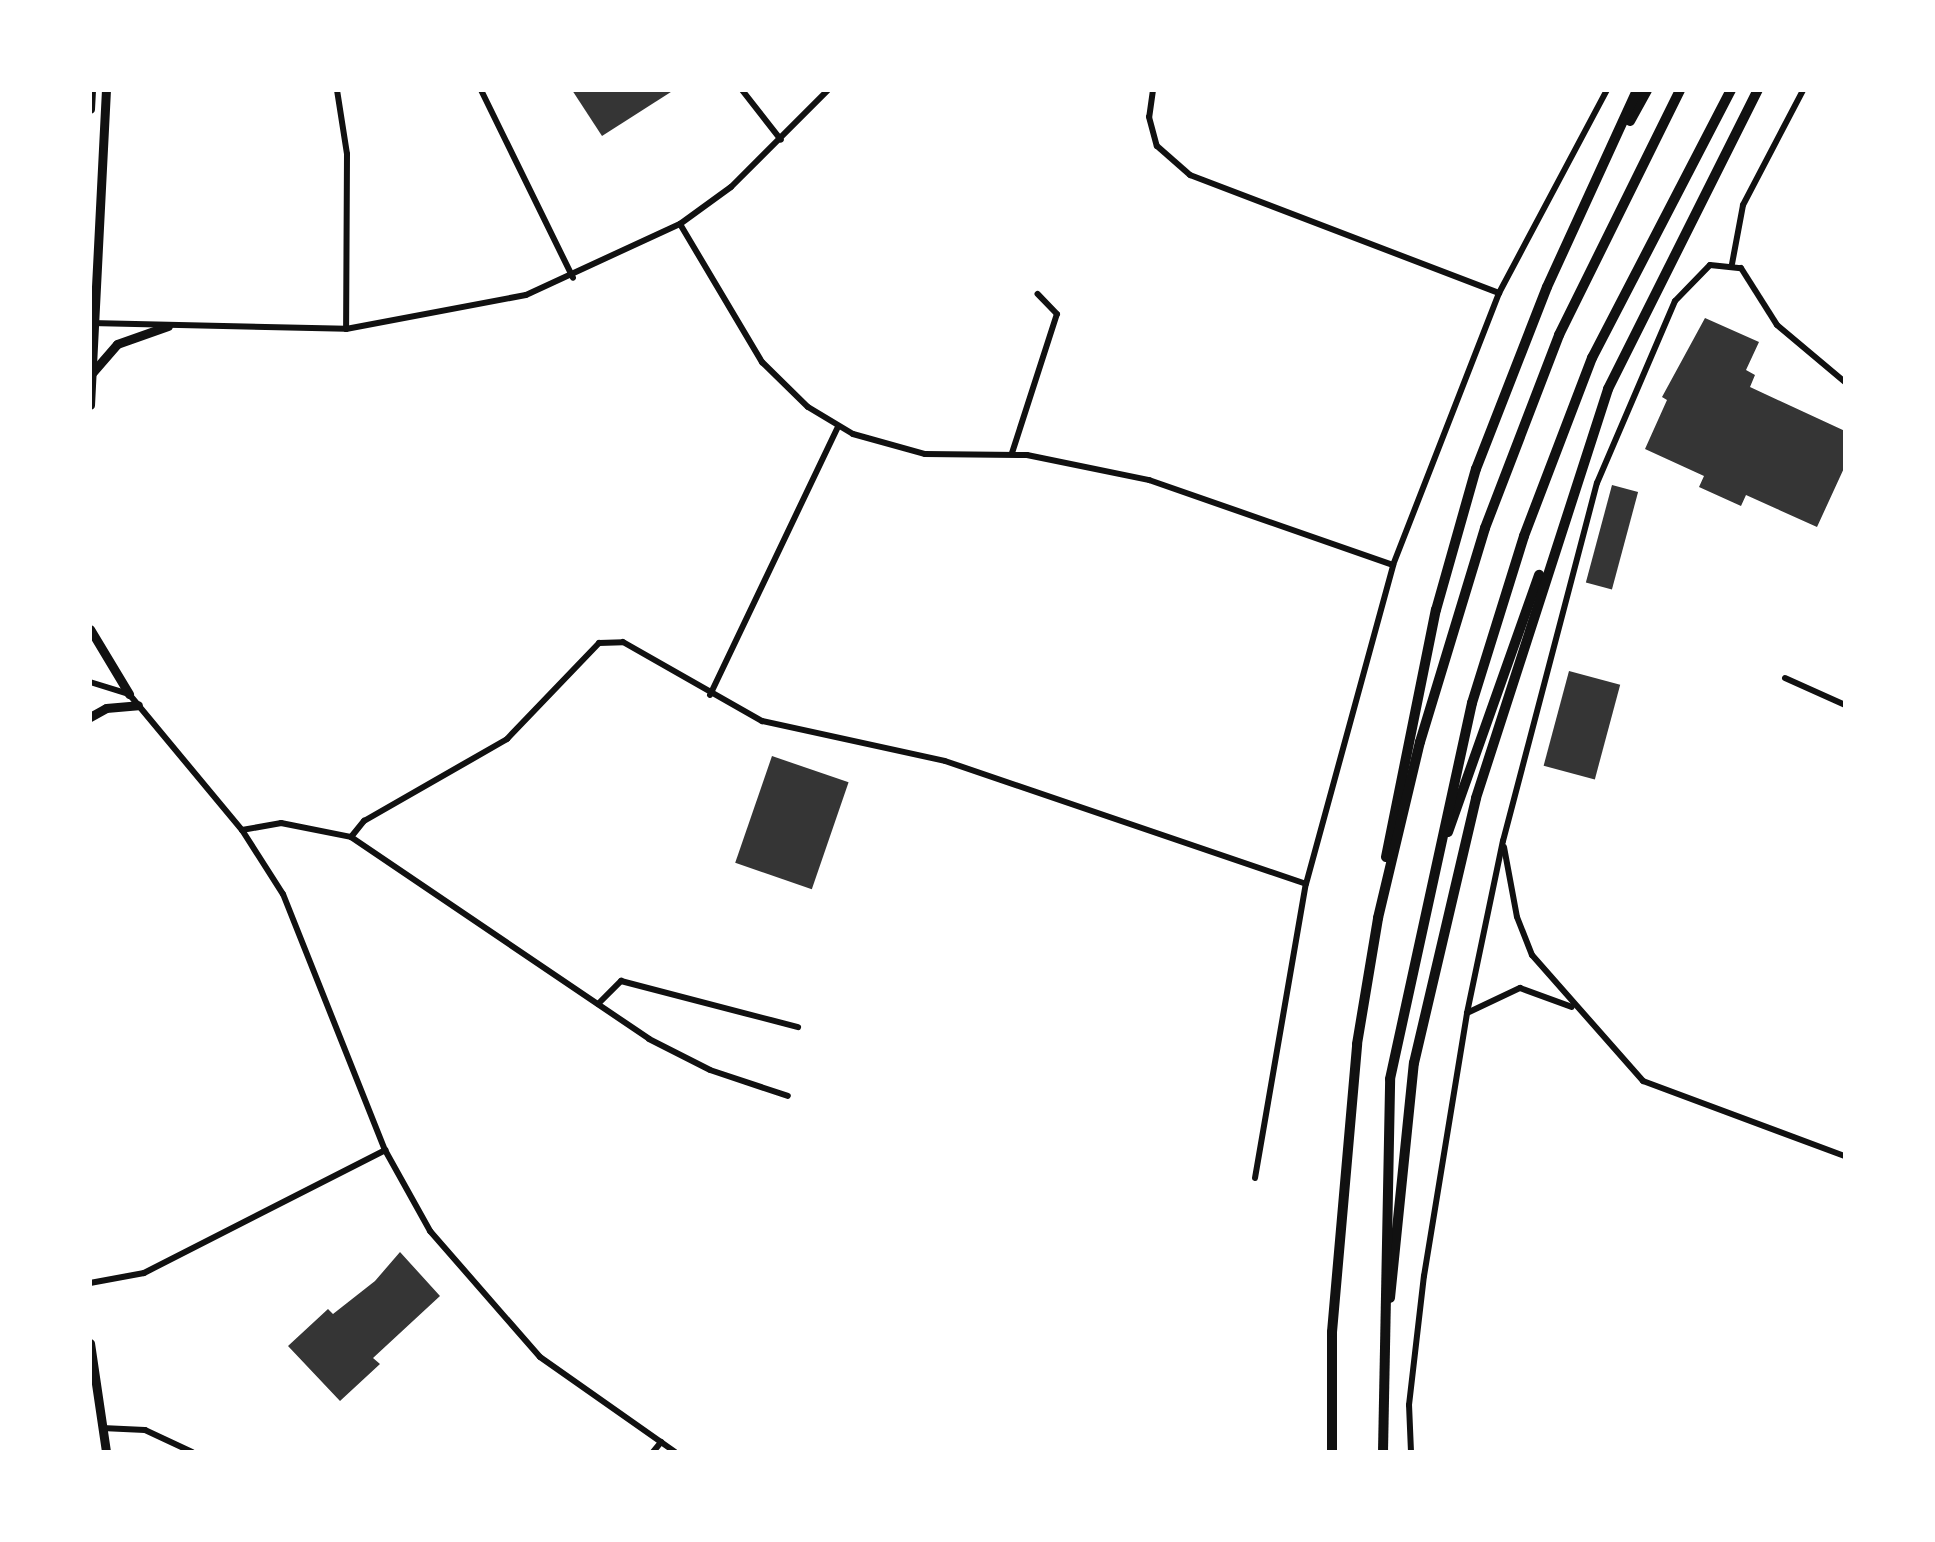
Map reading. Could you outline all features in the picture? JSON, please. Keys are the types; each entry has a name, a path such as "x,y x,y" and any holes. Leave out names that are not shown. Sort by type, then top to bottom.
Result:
{"highway":[{"path":"1332,1452 1342,1194 1378,918 1408,732 1476,469 1547,287 1637,90"},
{"path":"1603,170 1647,90"},
{"path":"1378,918 1420,742 1485,528 1558,336 1680,90"},
{"path":"1383,1452 1390,1079 1472,703 1546,478 1592,358 1731,90"},
{"path":"1433,870 1631,334 1758,90"},
{"path":"1384,1334 1414,1063 1476,798 1560,527"}],"main road":[{"path":"90,109 91,90"},
{"path":"90,404 106,90"},
{"path":"92,373 117,344 168,326"},
{"path":"90,629 129,694"},
{"path":"90,717 106,708 138,705"},
{"path":"90,1342 106,1452"}],"street":[{"path":"338,90 347,154 346,329"},
{"path":"481,90 573,278"},
{"path":"742,90 780,140"},
{"path":"92,323 346,329 452,313 573,278 680,224 780,140 828,90"},
{"path":"1153,90 1150,117 1158,146 1190,176 1499,293"},
{"path":"1255,1178 1306,884 1393,566 1499,293 1606,90"},
{"path":"1732,264 1743,205 1803,90"},
{"path":"680,224 751,349 792,392 838,427 925,454 1012,453 1149,480 1393,566"},
{"path":"1411,1452 1409,1405 1424,1276 1468,1013 1503,841 1597,483 1675,300 1710,265 1732,264 1744,271 1777,325 1845,382"},
{"path":"1012,453 1057,314 1038,294"},
{"path":"710,695 838,427"},
{"path":"351,838 364,821 507,738 598,643 623,642 710,695 762,721 945,761 1306,884"},
{"path":"1785,678 1845,704"},
{"path":"90,682 129,694 242,830 301,932 386,1150 430,1231 499,1318 540,1357 674,1452"},
{"path":"242,830 281,823 351,838 410,871 598,1004 710,1070 788,1096"},
{"path":"1503,841 1526,941 1577,1010 1652,1086 1845,1156"},
{"path":"598,1004 621,981 798,1027"},
{"path":"1468,1013 1520,988 1577,1010"},
{"path":"90,1282 144,1273 386,1150"},
{"path":"102,1428 145,1430 192,1452"},
{"path":"652,1452 661,1442"}],"building":[{"path":"572,90 674,90 602,136"},
{"path":"1705,318 1759,342 1746,370 1755,375 1750,387 1845,431 1845,466 1817,527 1746,495 1741,506 1699,487 1704,476 1645,449 1667,400 1662,397"},
{"path":"1612,485 1638,492 1612,590 1586,583"},
{"path":"1569,671 1620,685 1595,779 1544,766"},
{"path":"772,756 849,782 812,889 735,863"},
{"path":"400,1252 440,1296 373,1358 380,1364 340,1401 288,1346 328,1309 333,1314 375,1281"}]}
